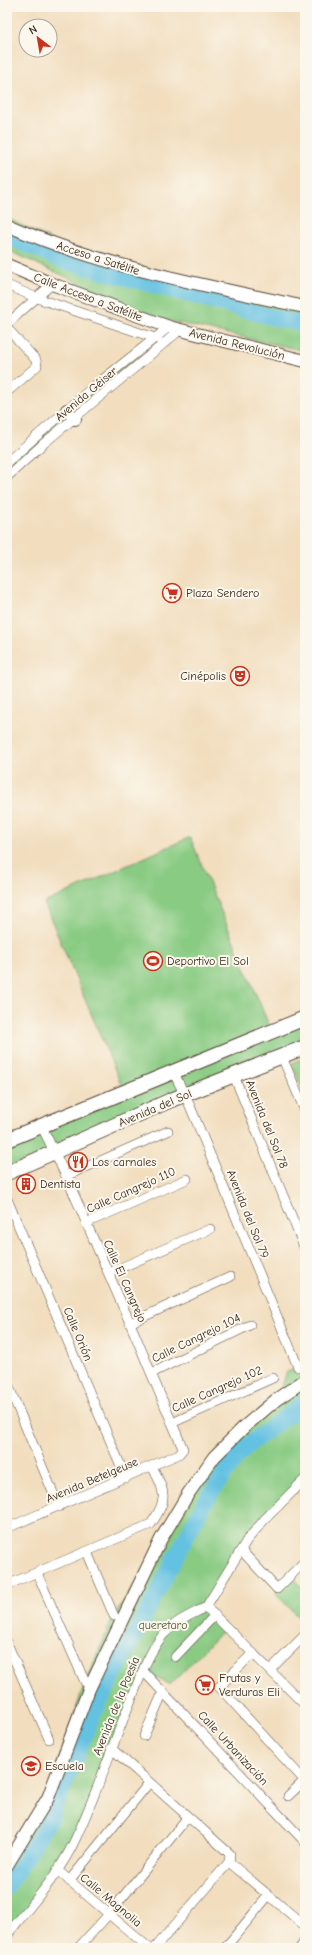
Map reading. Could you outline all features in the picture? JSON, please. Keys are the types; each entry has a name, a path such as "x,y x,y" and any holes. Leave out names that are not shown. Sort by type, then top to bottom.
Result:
{"main road":[{"name":"Acceso a Satélite","path":"7,225 63,247 137,270 305,307"},
{"name":"Calle Acceso a Satélite","path":"7,265 52,284 175,329"},
{"name":"Avenida Revolución","path":"175,329 305,361"},
{"path":"7,1140 305,1018"},
{"name":"Avenida del Sol","path":"7,1173 184,1095 305,1047"},
{"path":"7,1865 48,1798 89,1689 161,1539 188,1494 214,1457 244,1427 278,1399 305,1380"}],"street":[{"path":"7,324 52,284"},
{"path":"7,285 37,298 166,342"},
{"path":"7,328 37,363 36,368 7,392"},
{"name":"Avenida Géiser","path":"7,477 71,414 155,337 175,329"},
{"name":"Avenida Géiser","path":"7,462 166,342 175,329"},
{"path":"282,1057 305,1110"},
{"name":"Avenida del Sol 79","path":"173,1071 298,1367"},
{"name":"Avenida del Sol 78","path":"234,1076 305,1249"},
{"name":"Calle El Cangrejo","path":"41,1125 66,1176 109,1273 152,1372 183,1449"},
{"path":"66,1176 168,1131"},
{"name":"Calle Cangrejo 110","path":"86,1223 187,1178"},
{"name":"Calle Orión","path":"7,1199 126,1478"},
{"path":"109,1273 210,1229"},
{"path":"130,1323 230,1277"},
{"name":"Calle Cangrejo 104","path":"152,1372 250,1324"},
{"name":"Calle Cangrejo 102","path":"172,1423 272,1378"},
{"path":"7,1382 59,1507"},
{"name":"Avenida Betelgeuse","path":"7,1528 126,1478 179,1454 183,1449"},
{"path":"7,1585 151,1524 158,1514 164,1497 163,1488 152,1466"},
{"path":"305,1479 265,1519 241,1550 206,1607 305,1705"},
{"path":"241,1550 277,1589 305,1561"},
{"path":"87,1552 114,1616"},
{"path":"37,1573 85,1682"},
{"name":"Avenida de la Poesía","path":"7,1935 57,1870 72,1846 90,1807 111,1748 154,1648 163,1635 185,1617 206,1607"},
{"path":"175,1657 215,1615"},
{"path":"270,1670 305,1635"},
{"path":"7,1643 49,1739"},
{"path":"253,1653 219,1687 305,1780 288,1796"},
{"name":"Calle Urbanización","path":"143,1671 305,1842"},
{"path":"144,1736 163,1692"},
{"path":"111,1748 187,1818 230,1854 229,1862 155,1948"},
{"path":"69,1881 149,1783"},
{"path":"78,1948 109,1914 187,1818"},
{"path":"229,1862 305,1926"},
{"name":"Calle Magnolia","path":"57,1870 149,1948"},
{"path":"225,1948 268,1896"},
{"path":"300,1948 305,1941"}],"green space":[{"path":"7,218 73,250 305,306 305,351 156,318 7,250"},
{"path":"132,360 137,364 7,470 7,464"},
{"path":"190,837 271,1030 305,1016 305,1045 7,1168 7,1147 126,1096 44,903"},
{"path":"305,1057 305,1097 292,1063"},
{"name":"queretaro","path":"305,1365 305,1479 265,1519 207,1607 226,1627 170,1685 143,1671 98,1785 57,1870 7,1939 7,1865 42,1811 85,1682 114,1616 156,1551 196,1483 277,1399 287,1372"},
{"path":"292,1577 305,1590 305,1624 275,1593"}],"waterway":[{"path":"7,236 64,261 279,319 305,324"},
{"path":"7,1887 51,1817 92,1717 204,1503 239,1454 252,1442 305,1402"}],"place":[{"name":"Plaza Sendero","path":"172,593"},
{"name":"Cinépolis","path":"240,676"},
{"name":"Deportivo El Sol","path":"153,961"},
{"name":"Los carnales","path":"78,1162"},
{"name":"Dentista","path":"26,1184"},
{"name":"Frutas y Verduras Eli","path":"205,1685"},
{"name":"Escuela","path":"31,1766"}]}
